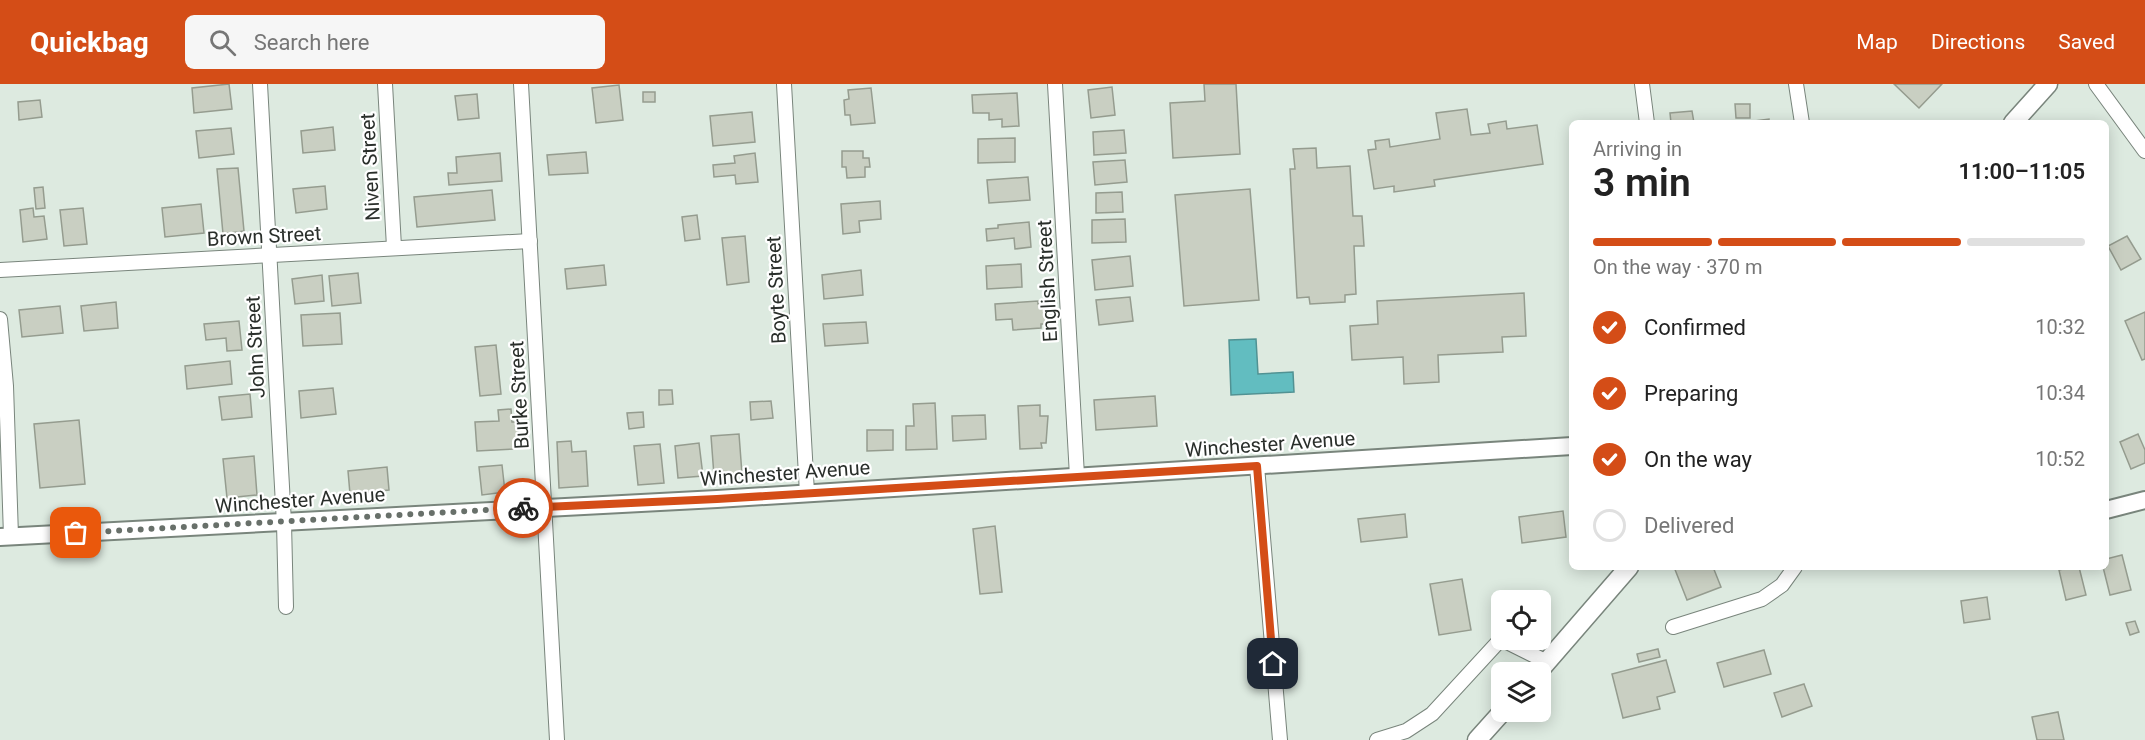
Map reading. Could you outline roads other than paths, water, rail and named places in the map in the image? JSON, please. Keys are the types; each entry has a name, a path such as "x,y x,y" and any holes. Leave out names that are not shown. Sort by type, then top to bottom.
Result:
{"main road":[{"path":"2016,120 2048,84"},
{"path":"1546,662 1626,570"},
{"path":"1478,740 1494,722"}],"street":[{"name":"John Street","path":"260,84 284,523 286,607"},
{"name":"Niven Street","path":"385,84 394,247"},
{"name":"Burke Street","path":"521,84 557,740"},
{"name":"Boyte Street","path":"784,84 807,493"},
{"name":"English Street","path":"1055,84 1077,476"},
{"path":"1642,84 1647,120"},
{"path":"1796,84 1802,120"},
{"path":"2096,84 2145,151"},
{"name":"Brown Street","path":"0,270 530,240"},
{"path":"0,319 6,386 5,536"},
{"name":"Winchester Avenue","path":"5,536 284,523 807,493 1569,446"},
{"path":"1257,466 1280,740"},
{"path":"2109,509 2145,500"},
{"path":"1673,627 1762,599 1782,585 1793,570"},
{"path":"1377,740 1406,731 1432,714 1501,639 1535,662"}],"water":[{"path":"1256,339 1258,374 1293,372 1294,392 1231,395 1229,340"}]}
